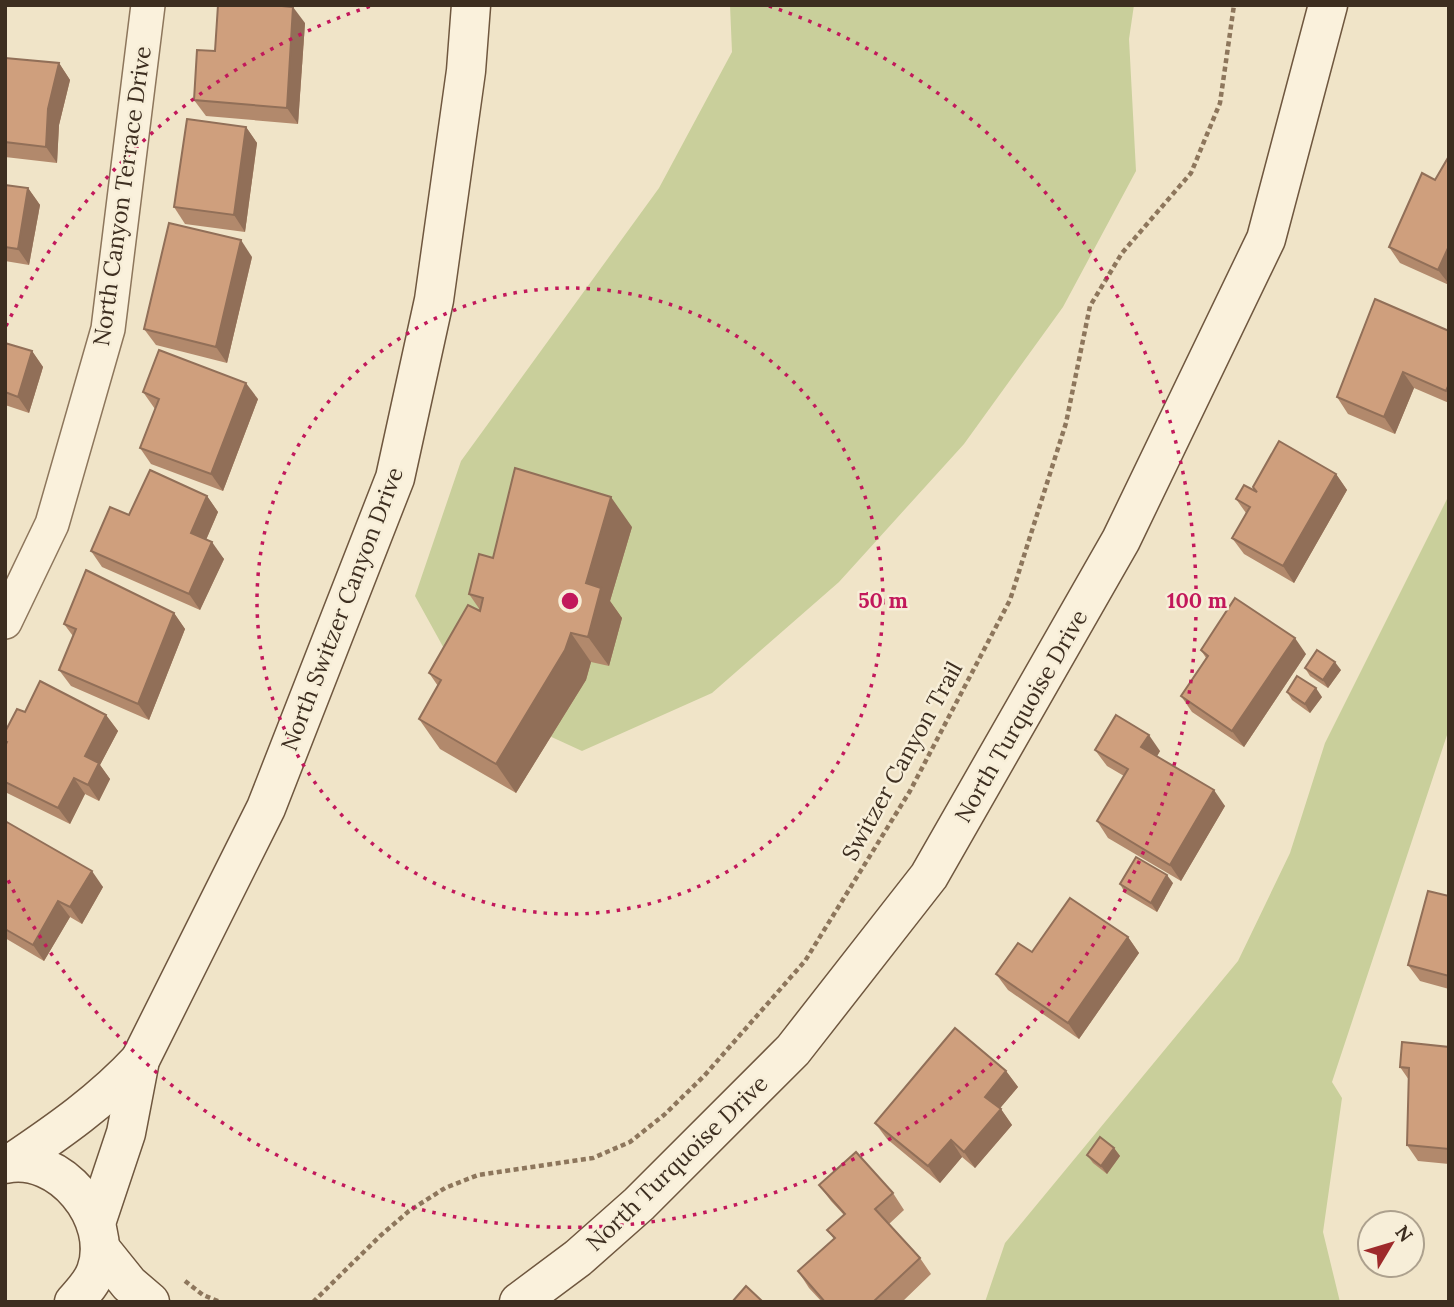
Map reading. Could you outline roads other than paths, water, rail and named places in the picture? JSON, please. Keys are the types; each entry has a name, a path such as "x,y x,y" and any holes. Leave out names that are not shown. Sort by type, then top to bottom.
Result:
{"street":[{"name":"North Canyon Terrace Drive","path":"5,622 52,524 108,329 148,5"},
{"name":"North Switzer Canyon Drive","path":"9,1163 87,1110 117,1086 140,1060 266,808 395,478 434,300 466,71 471,5"},
{"name":"North Turquoise Drive","path":"519,1302 578,1258 639,1204 793,1050 929,877 1121,540 1266,239 1328,5"},
{"name":"North Switzer Canyon Drive","path":"74,1302 96,1271 98,1235 126,1133 140,1060"},
{"path":"9,1163 46,1168 67,1181 83,1200 98,1235 129,1284 150,1302"}]}
